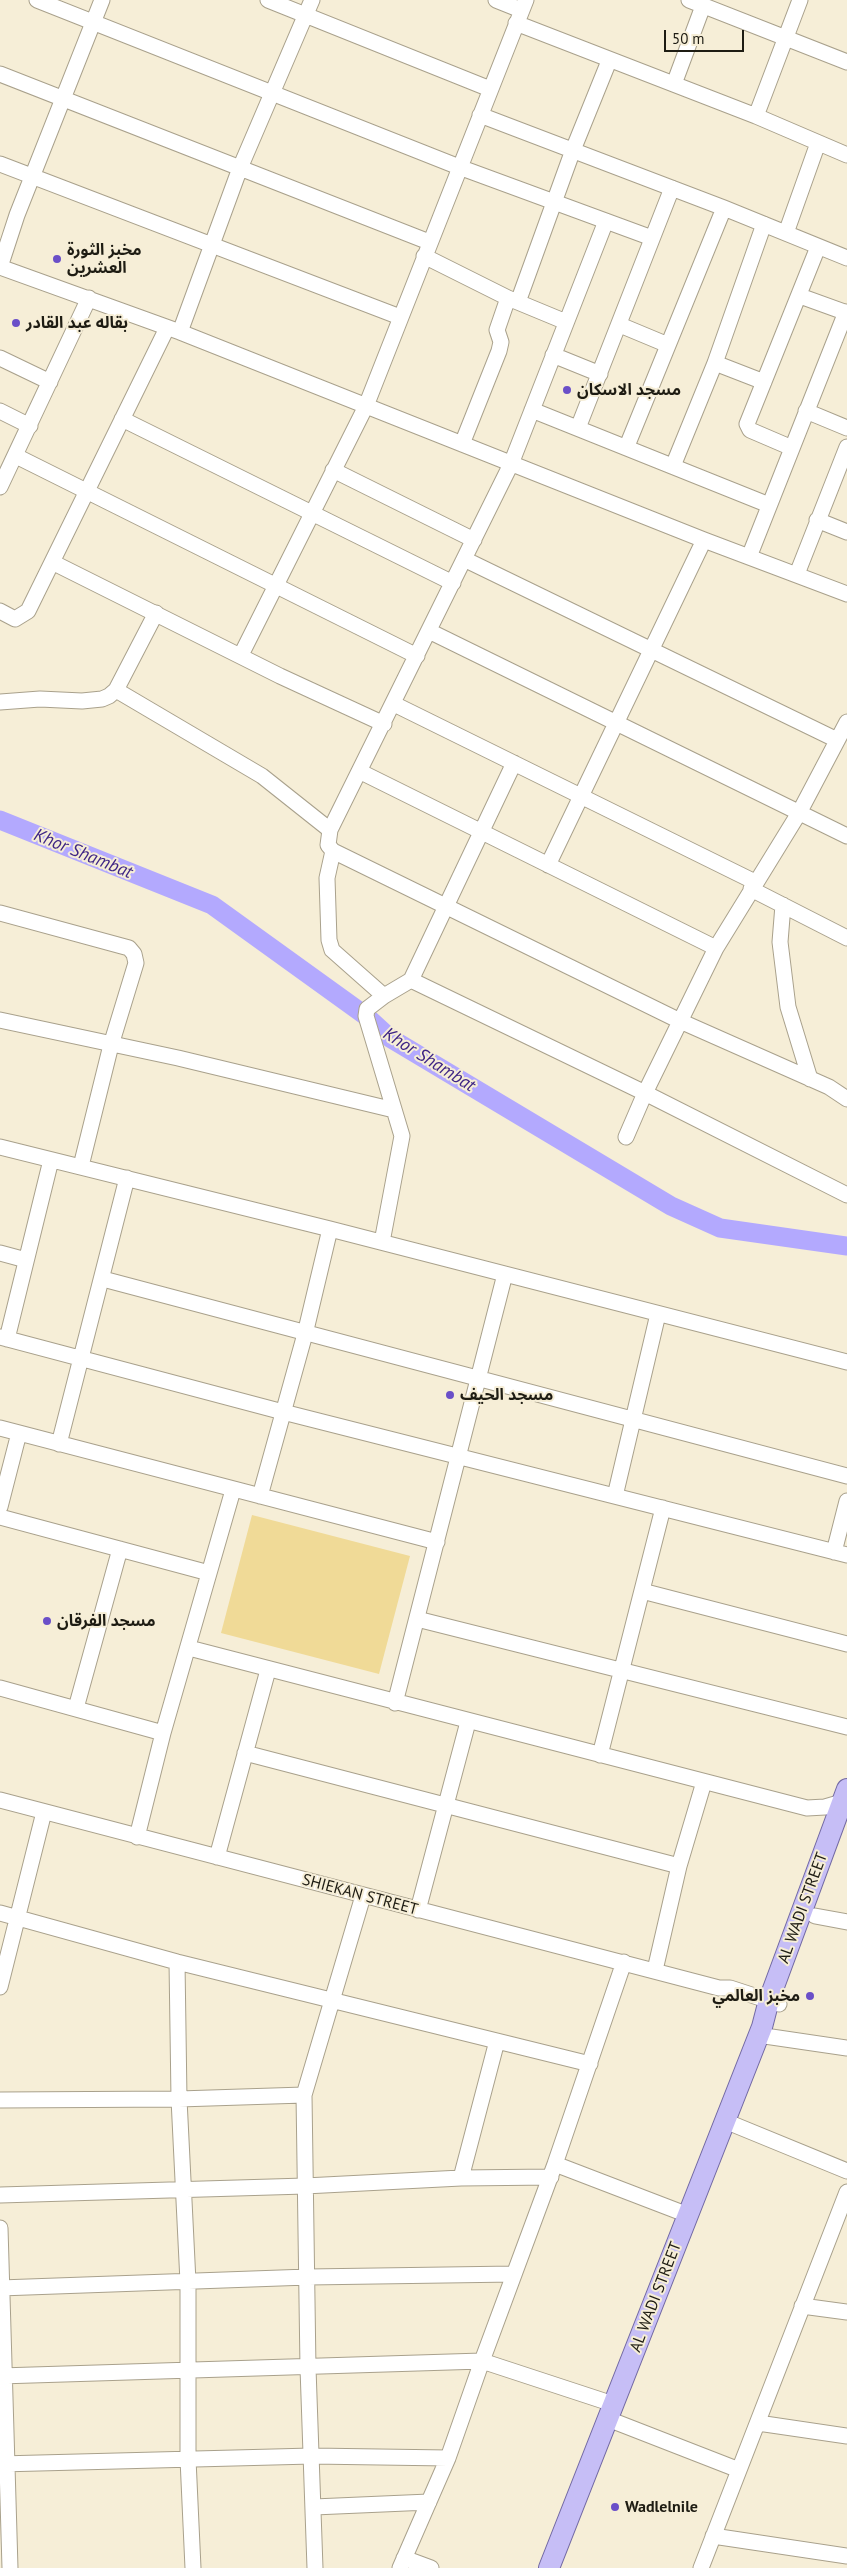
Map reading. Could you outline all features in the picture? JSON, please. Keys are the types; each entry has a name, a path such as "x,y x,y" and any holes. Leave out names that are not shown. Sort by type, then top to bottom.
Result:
{"main road":[{"name":"AL WADI STREET","path":"549,2568 768,2014 845,1798"},
{"name":"AL WADI STREET","path":"768,2014 815,1916 847,1824"}],"street":[{"path":"36,0 274,92 459,167 652,238"},
{"path":"102,0 0,267 173,330 704,540 847,594"},
{"path":"268,0 490,89"},
{"path":"0,611 16,619 22,617 28,611 122,419 173,330 212,246 240,168 312,0"},
{"path":"496,0 521,11 609,61 756,116 847,155"},
{"path":"756,116 800,0"},
{"path":"674,84 696,3 847,62"},
{"path":"242,655 311,513 366,406 521,11"},
{"path":"462,444 499,351 501,342 497,330 513,300 556,202 573,150 609,61"},
{"path":"0,74 240,168 427,249 513,300 566,322"},
{"path":"480,115 786,232 847,258"},
{"path":"786,232 818,143"},
{"path":"0,164 400,318"},
{"path":"578,428 620,325 672,188"},
{"path":"627,446 724,208"},
{"path":"606,221 511,464 361,772 330,830 328,845 333,851 680,1021 829,1087 847,1099"},
{"path":"673,466 715,363 764,224"},
{"path":"792,448 747,428 748,421 800,296 818,246"},
{"path":"749,557 846,313 800,296"},
{"path":"0,487 89,298"},
{"path":"620,325 668,345"},
{"path":"553,356 600,374"},
{"path":"0,358 50,382"},
{"path":"715,363 764,382"},
{"path":"532,410 627,446 769,506"},
{"path":"0,411 30,426"},
{"path":"806,412 847,428"},
{"path":"122,419 453,583"},
{"path":"797,574 847,447"},
{"path":"16,456 417,656"},
{"path":"333,470 474,540"},
{"path":"817,520 847,532"},
{"path":"548,865 704,540"},
{"path":"464,559 651,650 844,730 799,813 716,948 645,1093 626,1137"},
{"path":"52,562 384,724"},
{"path":"0,702 102,699 116,690 156,613"},
{"path":"429,631 847,836"},
{"path":"116,690 262,776 330,830"},
{"path":"394,704 581,796 753,886 783,905 847,938"},
{"path":"382,1242 402,1136 366,1016 368,1009 384,996 411,980 514,763"},
{"path":"361,772 716,948"},
{"path":"333,851 327,878 329,940 332,950 384,996"},
{"path":"783,905 780,942 788,1008 810,1079"},
{"path":"0,912 129,948 134,954 136,963 111,1045 80,1166"},
{"path":"411,980 645,1093 847,1195"},
{"path":"0,1020 178,1058 394,1110"},
{"path":"0,1148 80,1166 382,1242 847,1362"},
{"path":"51,1160 26,1260 3,1338 458,1457 841,1553 847,1501"},
{"path":"59,1444 103,1279 127,1178"},
{"path":"260,1496 305,1334 330,1229"},
{"path":"0,1253 26,1260"},
{"path":"395,1703 505,1274"},
{"path":"103,1279 847,1476"},
{"path":"615,1496 658,1314"},
{"path":"0,1428 436,1542"},
{"path":"0,1507 18,1433"},
{"path":"137,1837 232,1490"},
{"path":"600,1755 663,1508"},
{"path":"0,1517 209,1573"},
{"path":"76,1708 120,1549"},
{"path":"642,1591 847,1644"},
{"path":"417,1619 847,1726"},
{"path":"189,1648 468,1722 807,1808 825,1806 845,1798"},
{"path":"217,1857 268,1670"},
{"path":"0,1688 164,1733"},
{"path":"418,1910 468,1722"},
{"path":"245,1753 679,1866"},
{"path":"655,1970 679,1866 704,1782"},
{"name":"SHIEKAN STREET","path":"0,1800 719,1988 727,1995 847,2048"},
{"path":"0,1987 44,1812"},
{"path":"315,2568 308,2368 304,2095 363,1896"},
{"path":"0,1913 178,1962 590,2064"},
{"path":"815,1916 847,1922"},
{"path":"178,1962 179,2099 188,2282 188,2459 193,2568"},
{"path":"431,2568 402,2563 448,2458 553,2171 624,1962"},
{"path":"461,2178 497,2042"},
{"path":"0,2100 179,2099 304,2095"},
{"path":"725,2121 847,2171"},
{"path":"0,2195 305,2186 553,2171 688,2215"},
{"path":"701,2568 847,2192"},
{"path":"0,2228 4,2464 10,2568"},
{"path":"1,2288 308,2277 514,2274"},
{"path":"802,2306 847,2312"},
{"path":"2,2376 482,2362 611,2412 739,2470"},
{"path":"758,2423 847,2436"},
{"path":"4,2464 312,2456 448,2458"},
{"path":"314,2507 429,2502"},
{"path":"714,2536 847,2556"}],"shaded area":[{"path":"252,1515 410,1556 379,1674 221,1633"}],"waterway":[{"name":"Khor Shambat","path":"0,820 212,905 366,1016 390,1038 671,1206 720,1228 847,1246"}],"place":[{"name":"مخبز الثورة العشرين","path":"57,259"},
{"name":"بقاله عبد القادر","path":"16,323"},
{"name":"مسجد الاسكان","path":"567,390"},
{"name":"مسجد الحيف","path":"450,1395"},
{"name":"مسجد الفرقان","path":"47,1621"},
{"name":"مخبز العالمي","path":"810,1996"},
{"name":"Wadlelnile","path":"615,2507"}]}
